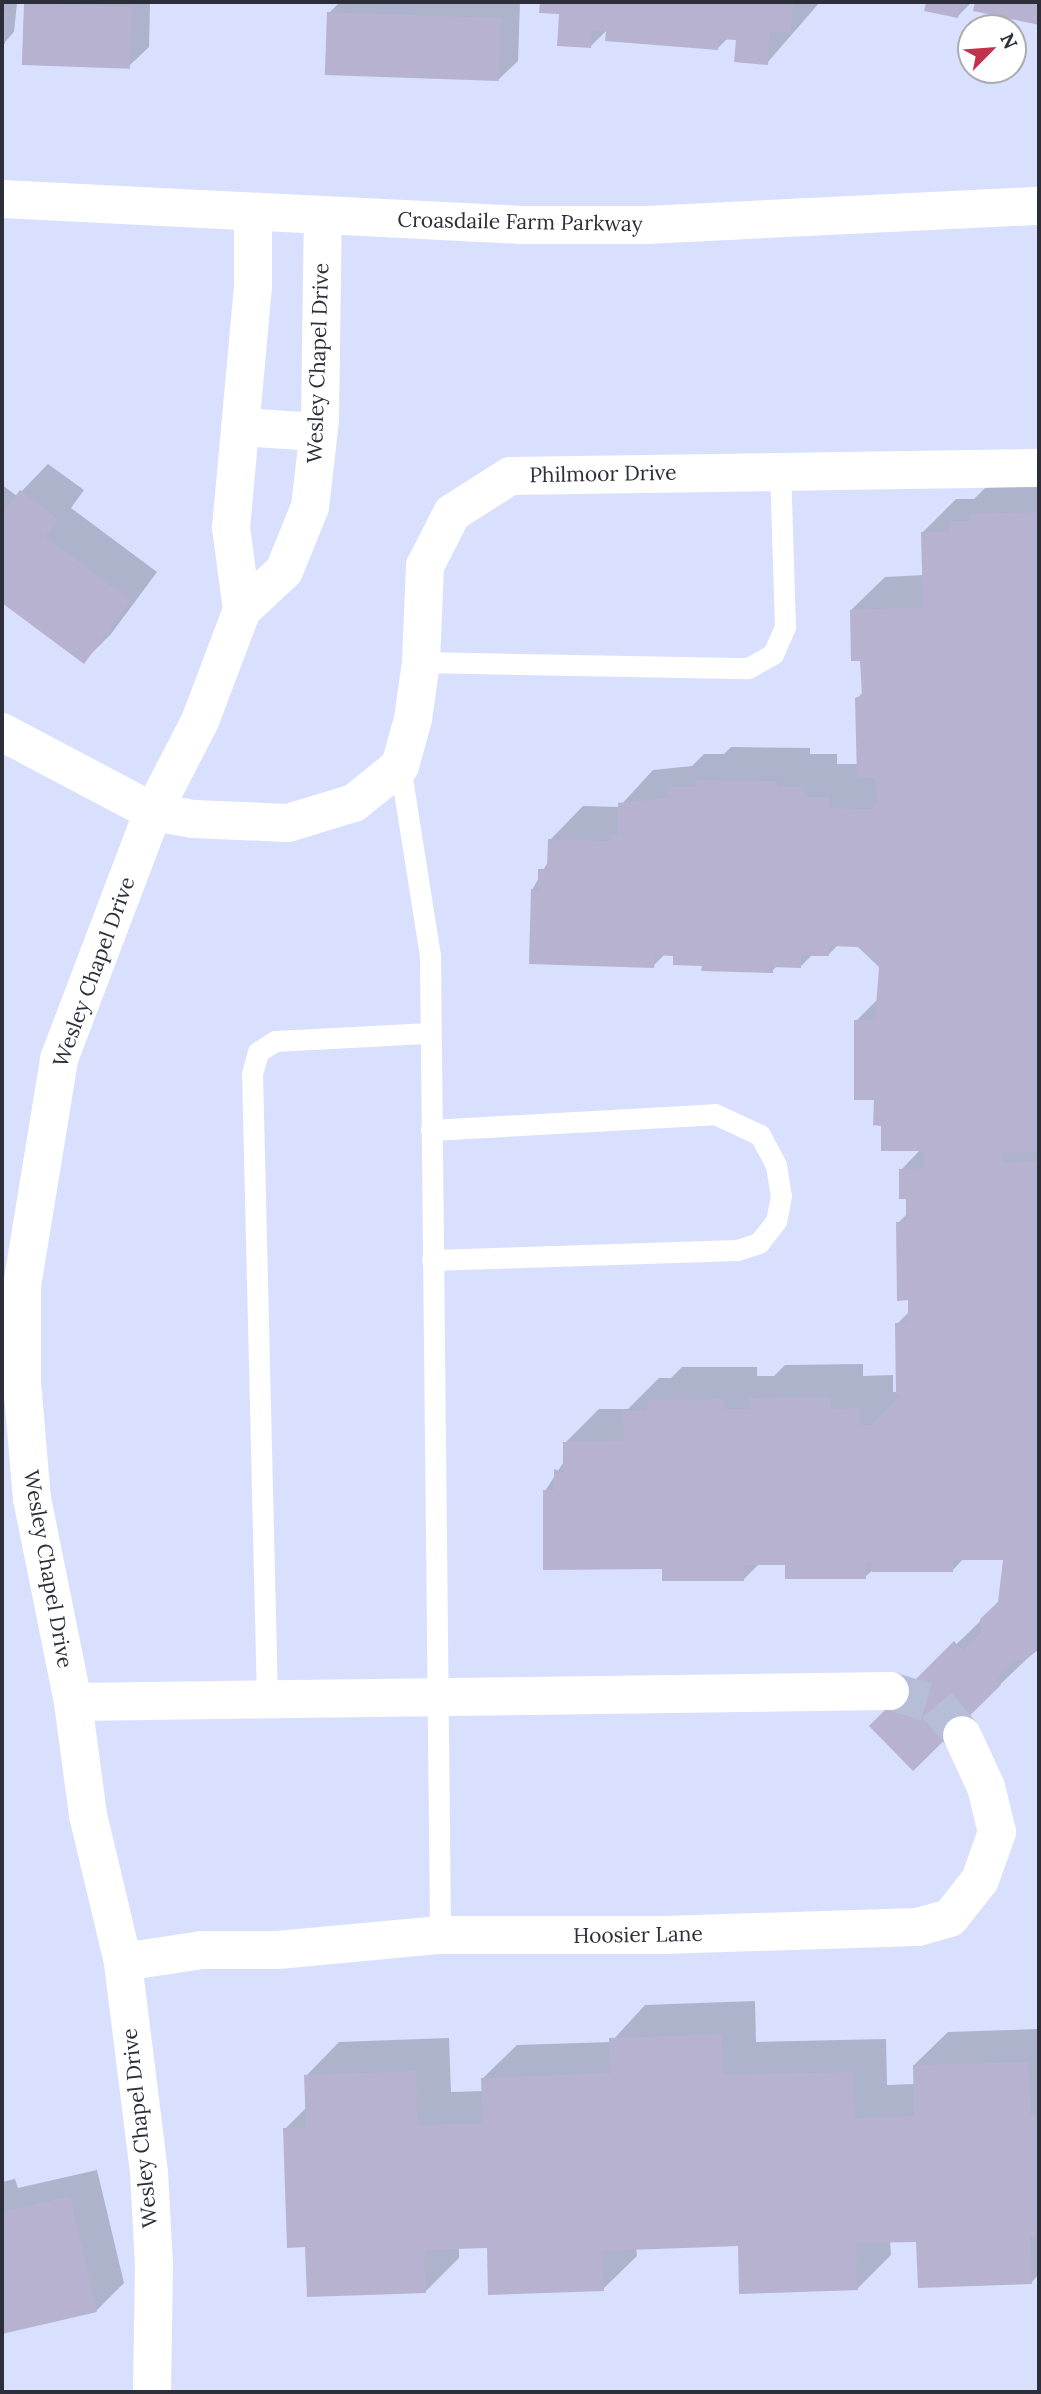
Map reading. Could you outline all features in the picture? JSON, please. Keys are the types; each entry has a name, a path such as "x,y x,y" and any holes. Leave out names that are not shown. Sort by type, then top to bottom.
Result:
{"street":[{"name":"Croasdaile Farm Parkway","path":"2,200 253,215 646,225 1039,206"},
{"name":"Wesley Chapel Drive","path":"242,610 231,528 253,285 253,215"},
{"name":"Wesley Chapel Drive","path":"152,2392 154,2265 149,2172 122,1962 88,1815 73,1702 33,1499 12,1286 59,1059 153,811 200,721 242,610 284,571 310,507 318,432 323,217"},
{"path":"240,427 318,432"},
{"name":"Philmoor Drive","path":"400,766 413,719 421,662 425,566 452,513 510,475 1039,468"},
{"path":"2,732 153,811 193,819 288,823 354,803 400,766"},
{"path":"73,1702 890,1691"},
{"name":"Hoosier Lane","path":"122,1962 202,1950 278,1950 440,1935 663,1935 918,1927 950,1918 980,1880 997,1832 986,1787 962,1735"}],"lane":[{"path":"421,662 748,668 773,654 785,627 780,471"},
{"path":"400,766 430,956 432,1260 440,1696 440,1935"},
{"path":"267,1699 255,1063 258,1052 275,1041 430,1033"},
{"path":"431,1130 715,1114 760,1135 776,1165 782,1196 776,1221 759,1243 737,1250 432,1260"}],"building":[{"path":"540,2 794,2 791,33 770,32 768,65 734,62 736,40 719,39 718,50 605,41 606,31 592,30 591,48 557,46 559,14 539,13"},
{"path":"926,2 961,2 957,18 924,11"},
{"path":"975,2 1039,2 1039,25 1027,22 1027,14 987,14 973,11"},
{"path":"24,3 132,7 130,69 22,65"},
{"path":"2,12 8,12 5,44 2,44"},
{"path":"327,12 501,18 499,81 325,75"},
{"path":"20,490 58,519 45,537 131,600 84,664 2,603 2,514"},
{"path":"1039,512 1039,1152 1002,1153 1002,1163 1039,1161 1039,1649 1024,1661 1015,1660 996,1679 1001,1685 913,1771 869,1726 954,1641 963,1651 981,1633 980,1619 998,1602 1003,1560 953,1560 953,1572 872,1572 872,1562 866,1562 866,1579 785,1579 785,1565 744,1565 744,1581 662,1581 662,1569 543,1570 543,1490 554,1490 554,1469 563,1472 563,1442 624,1441 623,1411 647,1411 647,1400 724,1399 724,1409 750,1409 749,1398 830,1397 830,1409 860,1408 860,1425 872,1425 901,1395 896,1395 895,1323 908,1323 908,1300 897,1301 896,1222 906,1222 906,1199 899,1199 899,1169 924,1168 923,1151 881,1151 881,1126 873,1125 874,1100 854,1100 854,1020 875,1020 879,967 858,947 830,946 829,956 801,956 801,968 773,967 773,973 701,971 702,966 673,965 673,956 655,955 654,968 529,964 531,889 538,890 538,869 547,869 548,839 609,841 609,834 618,835 618,803 668,798 668,787 696,787 696,780 777,781 777,787 804,787 804,797 829,797 829,808 871,809 877,803 875,778 857,778 855,698 862,695 860,661 851,661 850,610 923,607 921,532 950,531 949,521 971,521 971,514"},
{"path":"722,2034 723,2075 853,2072 854,2118 914,2116 913,2065 1028,2062 1031,2116 1039,2116 1039,2236 1030,2236 1032,2284 918,2288 916,2242 856,2243 858,2290 739,2294 738,2246 602,2251 604,2291 488,2295 487,2248 425,2250 426,2293 307,2297 305,2247 287,2248 283,2128 306,2127 304,2075 416,2071 418,2125 483,2123 481,2078 611,2073 609,2038"},
{"path":"70,2196 97,2312 2,2334 2,2212"}],"tunnel":[{"path":"890,1691 937,1705 962,1735"}]}
